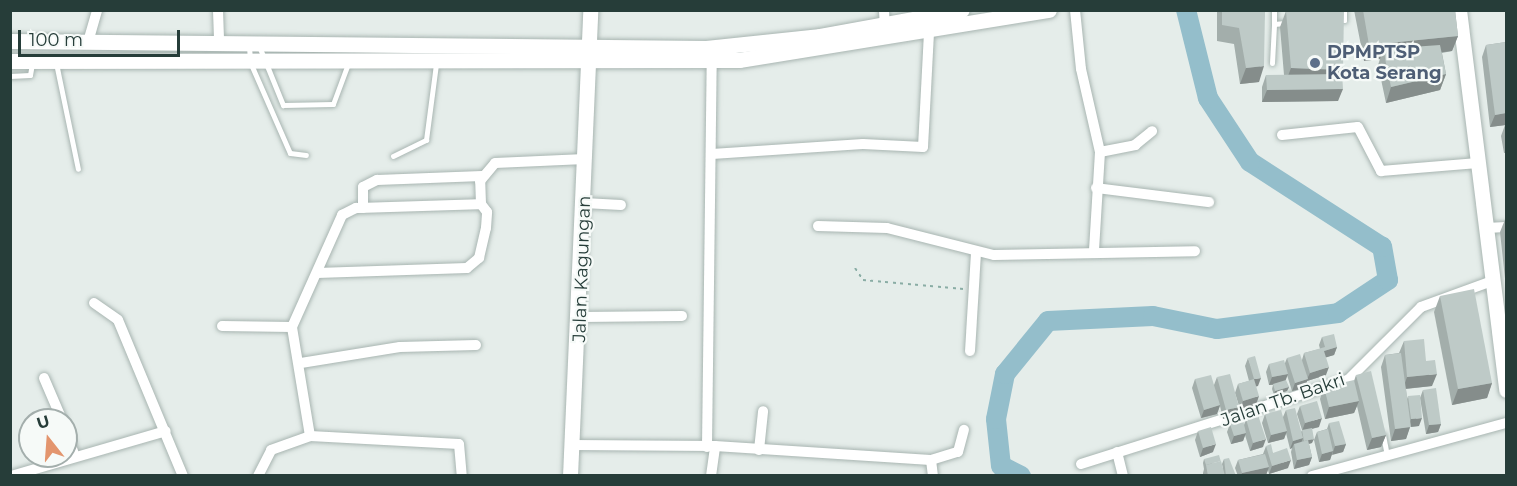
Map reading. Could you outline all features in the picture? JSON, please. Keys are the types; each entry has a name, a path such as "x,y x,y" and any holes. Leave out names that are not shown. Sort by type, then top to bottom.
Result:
{"main road":[{"name":"Jalan Kagungan","path":"570,476 580,317 590,10"},
{"path":"10,41 254,44 712,61 937,13 962,10"},
{"path":"10,61 436,64 725,47 885,24 929,31 1048,10"},
{"path":"1459,10 1492,281 1502,317 1506,390"}],"street":[{"path":"88,42 97,10"},
{"path":"218,10 219,44"},
{"path":"1075,10 1081,69 1100,152 1094,250"},
{"path":"712,154 863,144 923,147 929,31"},
{"path":"711,476 712,61"},
{"path":"1282,135 1358,127 1381,171 1478,163"},
{"path":"1100,152 1135,145 1152,131"},
{"path":"363,208 363,187 377,180 482,176 501,162 585,159"},
{"path":"317,273 467,268 478,258 486,228 487,212 481,204 482,176"},
{"path":"1096,188 1209,202"},
{"path":"584,203 621,206"},
{"path":"310,436 301,363 292,327 342,215 363,208 481,204"},
{"path":"819,226 887,228 975,253 1094,250 1195,251"},
{"path":"1486,228 1506,227"},
{"path":"970,351 975,253"},
{"name":"Jalan Tb. Bakri","path":"1081,464 1327,389 1368,368 1401,321 1421,307 1492,281"},
{"path":"94,303 118,320 183,476"},
{"path":"580,317 682,316"},
{"path":"222,326 292,327"},
{"path":"301,363 400,347 476,345"},
{"path":"44,378 57,408"},
{"path":"759,450 763,411"},
{"path":"1312,476 1506,423"},
{"path":"572,445 711,446 931,460 958,452 964,430"},
{"path":"78,453 166,431"},
{"path":"258,476 271,450 310,436 459,444 462,476"},
{"path":"1117,452 1123,476"},
{"path":"931,460 933,476"},
{"path":"11,476 34,468"}],"lane":[{"path":"1272,63 1274,10"},
{"path":"1343,32 1344,10"},
{"path":"1326,21 1344,20"},
{"path":"1274,24 1295,23"},
{"path":"254,44 256,62 290,153 306,155"},
{"path":"254,44 256,62 283,105 327,106 338,98 349,63 350,47"},
{"path":"10,76 30,75 32,61"},
{"path":"56,62 78,168"},
{"path":"393,156 426,140 436,64"},
{"path":"1382,429 1388,455"}],"path":[{"path":"855,268 863,280 948,283 973,291"}],"building":[{"path":"1222,10 1265,10 1264,66 1246,68 1239,28 1222,25"},
{"path":"1344,10 1343,70 1291,68 1286,11"},
{"path":"1363,10 1455,10 1458,36 1369,45"},
{"path":"1506,42 1506,113 1495,115 1486,45"},
{"path":"1440,45 1446,74 1391,87 1383,49"},
{"path":"1342,74 1343,89 1267,90 1266,75"},
{"path":"1474,289 1492,383 1458,389 1440,296"},
{"path":"1334,334 1337,347 1324,351 1329,367 1310,373 1304,353 1325,347 1322,337"},
{"path":"1424,339 1426,361 1435,360 1437,374 1407,377 1404,341"},
{"path":"1401,353 1411,427 1395,429 1385,355"},
{"path":"1300,354 1308,379 1295,383 1287,358"},
{"path":"1255,356 1261,378 1254,379 1248,358"},
{"path":"1284,360 1288,374 1272,377 1269,364"},
{"path":"1371,371 1386,435 1372,438 1356,375"},
{"path":"1230,374 1239,407 1226,410 1217,377"},
{"path":"1211,375 1220,405 1204,410 1195,379"},
{"path":"1254,379 1259,396 1243,401 1238,384"},
{"path":"1286,380 1289,387 1275,391 1273,384"},
{"path":"1354,380 1359,401 1329,407 1324,387"},
{"path":"1436,388 1441,424 1429,425 1423,390"},
{"path":"1420,395 1422,418 1411,419 1408,396"},
{"path":"1317,401 1322,418 1305,423 1300,406"},
{"path":"1295,408 1303,438 1293,441 1286,410"},
{"path":"1281,410 1287,431 1271,435 1265,414"},
{"path":"1258,415 1266,439 1253,443 1246,419"},
{"path":"1243,420 1246,433 1234,436 1230,424"},
{"path":"1339,421 1346,444 1335,446 1329,423"},
{"path":"1211,427 1216,444 1203,448 1198,431"},
{"path":"1312,428 1314,439 1304,441 1302,430"},
{"path":"1328,429 1333,451 1322,454 1317,432"},
{"path":"1308,440 1312,457 1297,460 1294,444"},
{"path":"1271,444 1273,453 1287,448 1291,460 1272,466 1266,446"},
{"path":"1265,454 1269,467 1242,473 1238,460"},
{"path":"1219,455 1221,461 1206,465 1204,459"},
{"path":"1229,458 1236,476 1226,476 1224,459"},
{"path":"1221,461 1225,476 1208,476 1206,465"}],"waterway":[{"path":"1021,476 1001,466 996,419 1005,374 1048,321 1153,316 1217,329 1338,313 1388,280 1382,247 1250,162 1208,98 1186,10"}],"place":[{"name":"DPMPTSP Kota Serang","path":"1315,63"}]}
